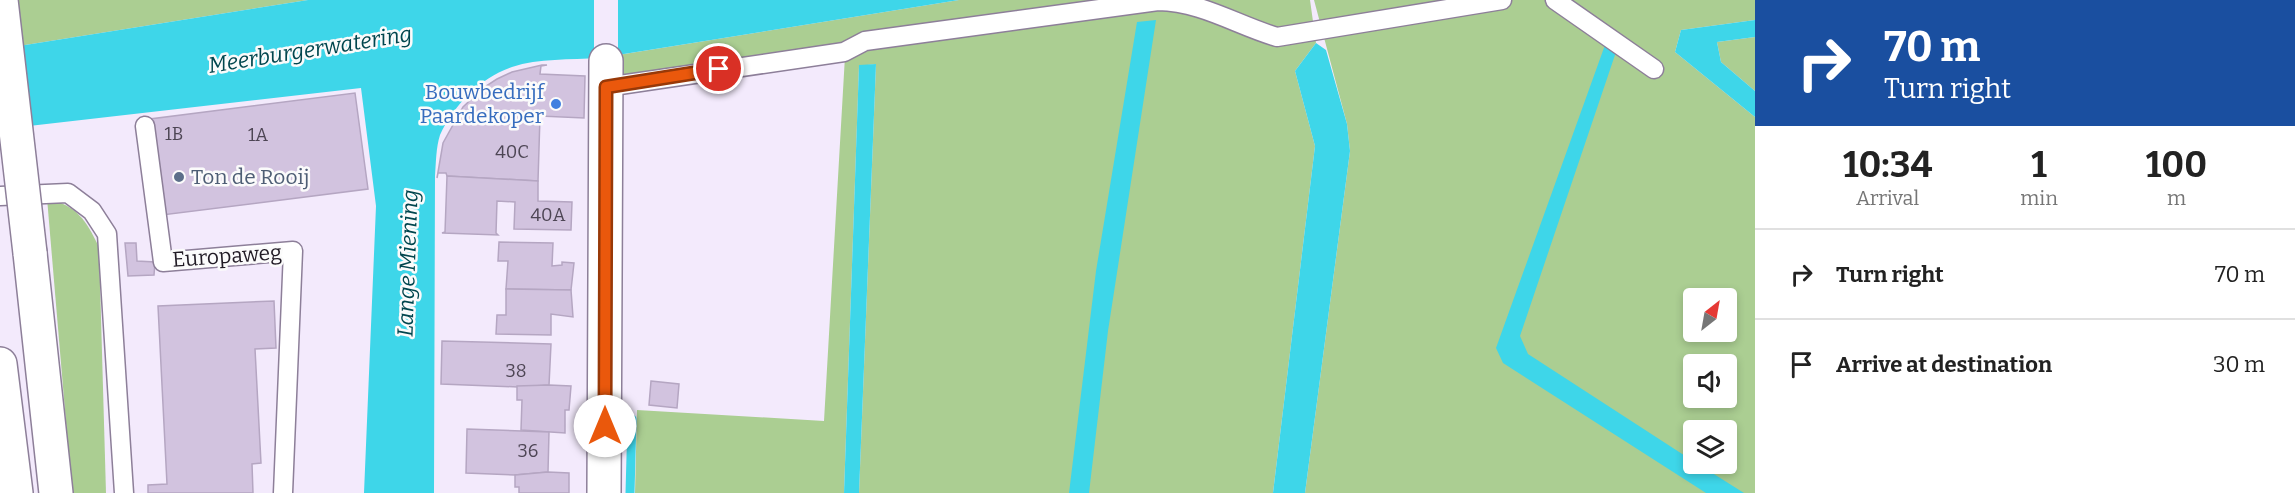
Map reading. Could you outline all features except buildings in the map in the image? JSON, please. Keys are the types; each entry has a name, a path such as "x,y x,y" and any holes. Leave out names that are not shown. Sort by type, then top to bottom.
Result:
{"street":[{"path":"1,0 56,493"},
{"path":"604,493 606,74"},
{"path":"0,364 15,493"}],"lane":[{"path":"606,74 844,52 865,41 1158,1 1200,6 1253,30 1277,37 1502,0"},
{"path":"1555,0 1654,69"},
{"name":"Europaweg","path":"145,126 163,262 293,251 283,493"},
{"path":"0,196 68,193 92,211 107,234 124,493"}],"green space":[{"path":"0,0 308,0 0,49"},
{"path":"959,0 1310,0 1316,43 1295,71 1315,146 1273,493 859,493 876,64 859,66 844,493 635,493 637,410 824,421 845,56 862,46 620,75 618,55"},
{"path":"1314,0 1755,0 1755,20 1681,30 1675,52 1755,117 1755,493 1305,493 1350,151 1347,124"},
{"path":"1755,37 1755,91 1721,62 1717,42"},
{"path":"47,198 66,206 79,215 99,247 106,493 72,493"}],"water":[{"path":"308,0 959,0 599,58 533,62 512,67 479,85 452,114 440,135 437,150 434,493 364,493 376,206 361,88 29,126 0,49"},
{"path":"1156,20 1108,331 1089,493 1069,493 1096,271 1137,22"},
{"path":"1755,20 1755,37 1717,42 1721,62 1755,91 1755,117 1675,52 1681,30"},
{"path":"1316,43 1326,50 1347,124 1350,151 1305,493 1273,493 1315,146 1295,71"},
{"path":"1605,45 1616,52 1520,336 1528,354 1683,455 1683,474 1714,474 1744,493 1706,493 1503,363 1496,348"},
{"path":"876,64 859,493 844,493 859,65"}],"pier":[{"path":"594,0 618,0 618,58 594,61"}],"waterway":[{"path":"630,493 632,419"}],"place":[{"name":"Bouwbedrijf Paardekoper","path":"556,104"},
{"name":"Ton de Rooij","path":"179,177"}],"route":[{"path":"605,426 606,87 719,69"}],"water label":[{"name":"Meerburgerwatering","path":"310,49"},
{"name":"Lange Miening","path":"407,263"}]}
